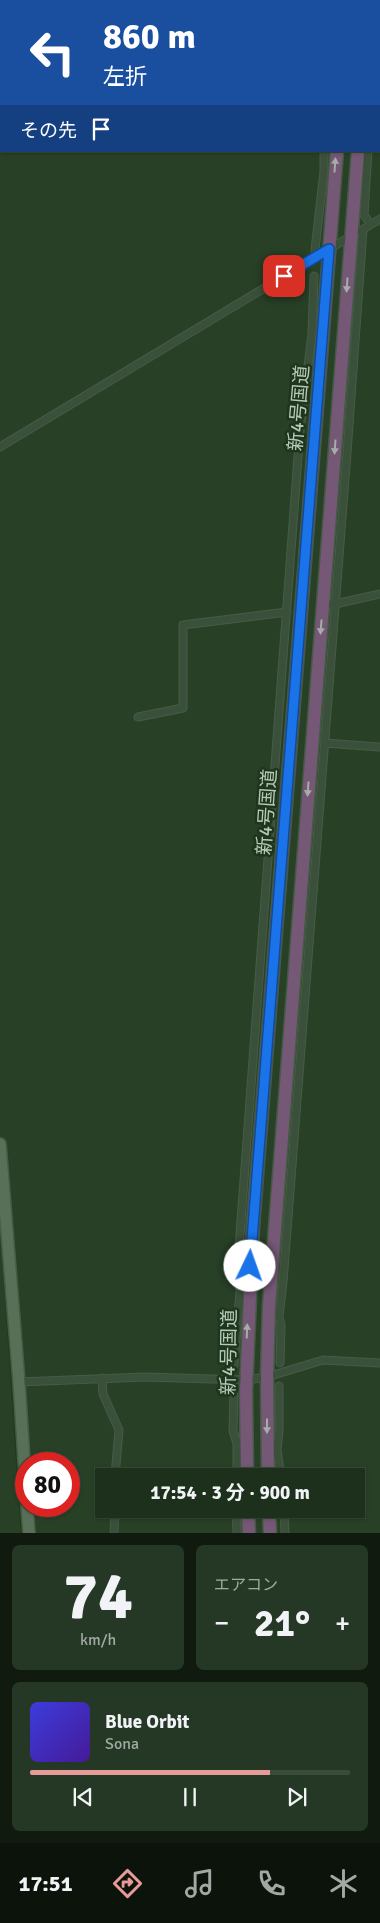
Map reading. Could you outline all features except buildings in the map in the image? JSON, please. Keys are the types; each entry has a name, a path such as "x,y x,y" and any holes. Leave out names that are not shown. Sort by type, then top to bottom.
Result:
{"highway":[{"name":"新4号国道","path":"245,1468 242,1457 246,1380 244,1305 254,1206 318,326 329,249 328,189 337,152"},
{"name":"新4号国道","path":"269,1468 272,1451 267,1377 329,604 350,237 362,168 358,152"},
{"path":"248,1518 249,1533"},
{"path":"269,1518 270,1533"}],"main road":[{"path":"0,1144 24,1452"},
{"path":"28,1517 29,1533"}],"street":[{"path":"315,250 317,224 328,189 324,152"},
{"path":"367,219 364,215 367,188 362,168 368,152"},
{"path":"0,447 380,219"},
{"path":"280,1364 281,1324 274,1306 283,1282 324,743 329,604 363,230"},
{"path":"234,1365 236,1328 244,1305 237,1274 288,612 300,430 318,326 314,276"},
{"path":"329,604 380,594"},
{"path":"138,717 183,708 183,625 288,612"},
{"path":"324,743 380,747"},
{"path":"19,1382 145,1377 246,1380 267,1377 323,1360 380,1363"},
{"path":"102,1378 103,1394 119,1430 116,1468"},
{"path":"278,1468 272,1451 280,1430 279,1386"},
{"path":"234,1395 234,1431 242,1457 239,1468"},
{"path":"114,1533 115,1518"},
{"path":"236,1518 237,1533"},
{"path":"284,1518 285,1533"}],"waterway":[{"path":"3,1250 22,1533"}],"route":[{"path":"250,1266 329,249 284,276"}]}
